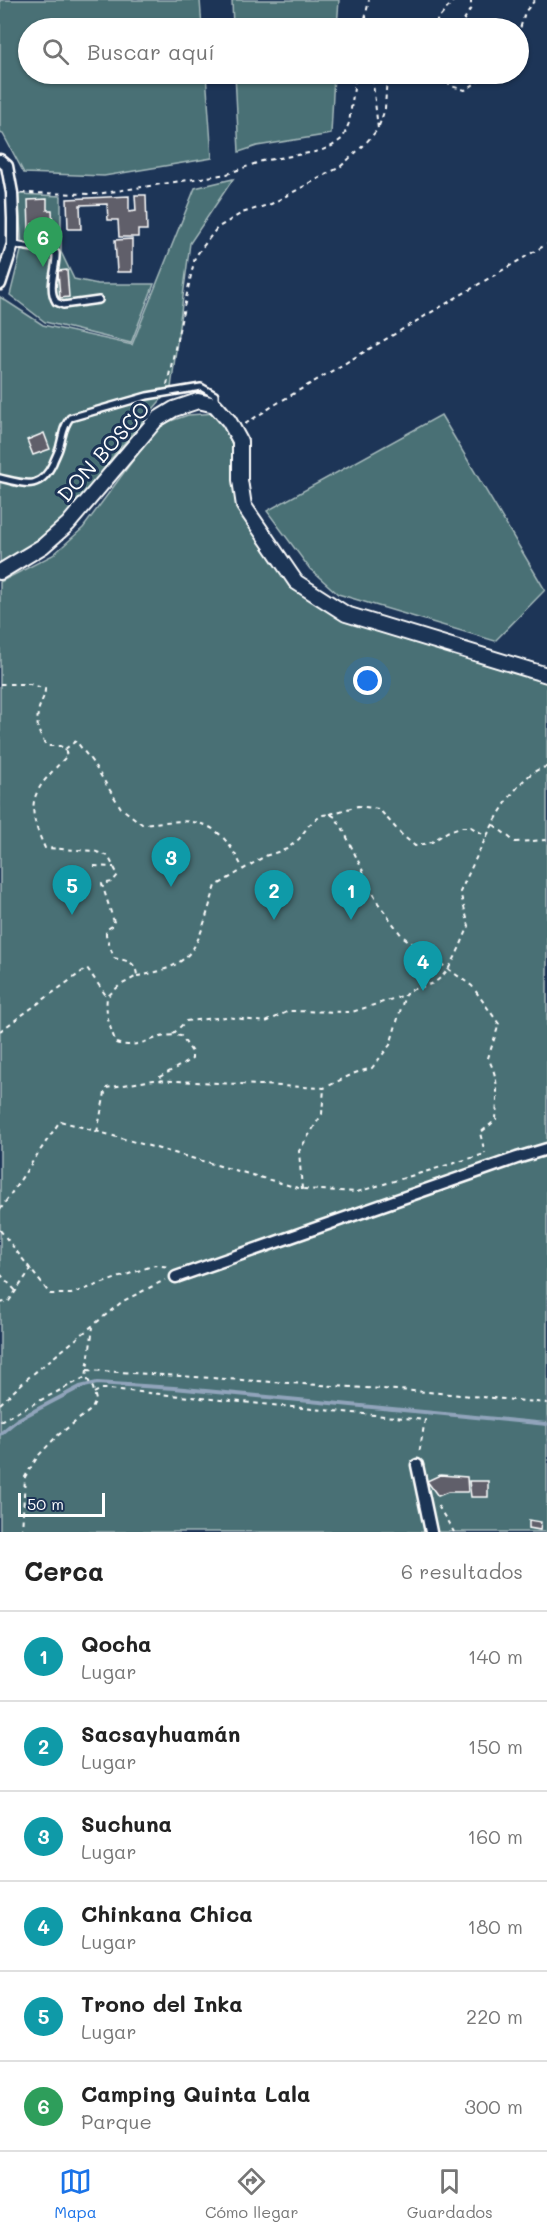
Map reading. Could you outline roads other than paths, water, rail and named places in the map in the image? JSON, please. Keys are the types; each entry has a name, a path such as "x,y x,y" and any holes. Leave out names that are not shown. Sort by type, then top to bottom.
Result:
{"street":[{"path":"0,160 7,166 12,193 13,244 0,284"},
{"name":"DON BOSCO","path":"0,572 43,546 68,524 156,420 174,409 198,400 215,405"},
{"path":"215,405 240,441 240,480 244,506 296,582 346,614 547,675"},
{"path":"176,1276 547,1149"},
{"path":"417,1465 431,1532"}],"lane":[{"path":"13,244 22,247 46,248 56,253 57,262 52,290 56,302 63,305 99,300"},
{"path":"0,478 27,484 38,482 48,473 60,447 64,426 70,418 147,396 201,387 215,394 215,405"}],"waterway":[{"path":"0,1434 17,1420 80,1387 97,1383 174,1388 547,1424"}],"place":[{"name":"Camping Quinta Lala","path":"43,267"},
{"name":"Suchuna","path":"171,887"},
{"name":"Trono del Inka","path":"72,915"},
{"name":"Sacsayhuamán","path":"274,920"},
{"name":"Qocha","path":"351,920"},
{"name":"Chinkana Chica","path":"423,991"}]}
